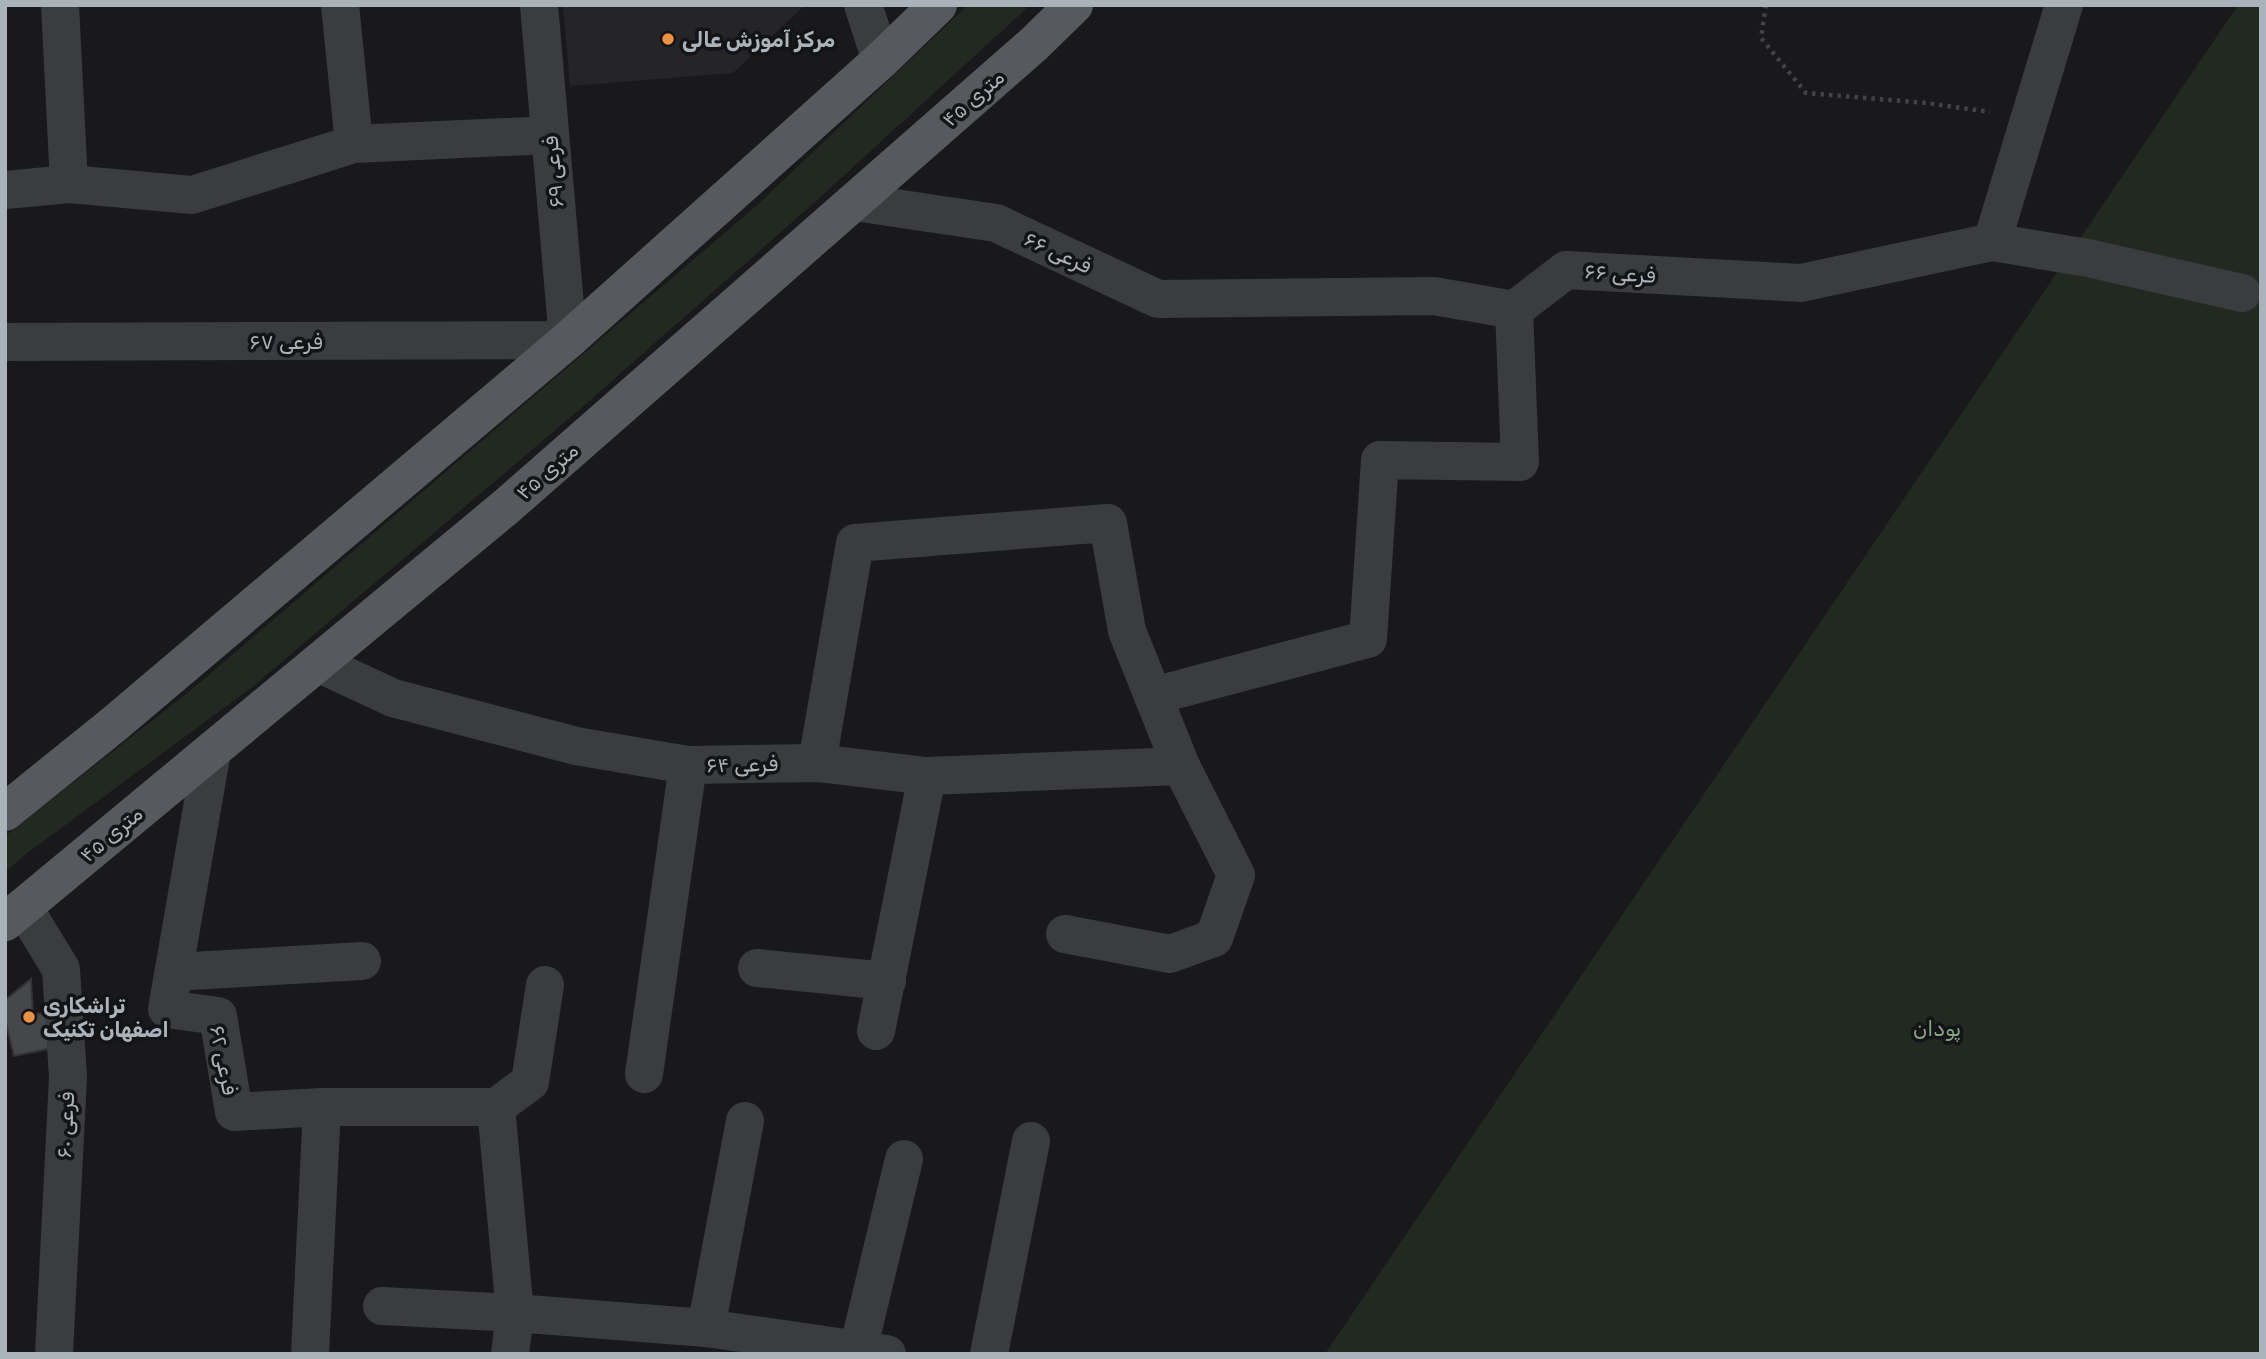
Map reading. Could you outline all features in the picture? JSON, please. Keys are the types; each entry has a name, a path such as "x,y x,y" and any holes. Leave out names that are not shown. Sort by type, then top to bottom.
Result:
{"main road":[{"path":"5,812 113,725 568,340 881,60 938,5"},
{"name":"۴۵ متری","path":"14,914 507,506 1034,44 1074,5"}],"street":[{"path":"60,5 69,184"},
{"path":"340,5 354,144"},
{"name":"فرعی ۶۹","path":"539,5 568,340"},
{"path":"863,5 881,60"},
{"path":"1992,242 2064,5"},
{"path":"5,190 69,184 192,195 354,144 550,135"},
{"name":"فرعی ۶۶","path":"855,202 996,223 1158,299 1434,296 1514,310 1566,270 1801,283 1992,242 2088,258 2242,293"},
{"path":"1153,696 1368,639 1380,460 1520,462 1514,310"},
{"name":"فرعی ۶۷","path":"5,342 568,340"},
{"path":"817,763 855,543 1108,523 1128,631 1181,766 1236,875 1214,938 1170,954 1065,934"},
{"name":"فرعی ۶۴","path":"318,663 393,698 576,746 688,765 817,763 927,776 1181,766"},
{"name":"فرعی ۶۲","path":"212,751 167,1009 218,1016 234,1112 322,1107 496,1107"},
{"path":"644,1074 688,765"},
{"path":"876,1031 927,776"},
{"name":"فرعی ۶۰","path":"14,914 61,970 68,1077 54,1354"},
{"path":"174,972 362,961"},
{"path":"757,968 887,981"},
{"path":"510,1354 516,1313 496,1107 530,1082 545,985"},
{"path":"310,1354 322,1107"},
{"path":"706,1328 745,1121"},
{"path":"989,1354 1031,1141"},
{"path":"382,1306 516,1313 662,1339 706,1328 873,1352 904,1159"}],"path":[{"path":"1766,5 1761,38 1806,93 1926,103 2028,117"}],"shaded area":[{"name":"مرکز آموزش عالی","path":"563,5 805,5 733,73 570,86"}],"green space":[{"path":"968,5 1025,5 1026,9 815,202 579,410 251,688 5,872 5,836 191,690 757,205"},
{"name":"پودان","path":"2238,5 2261,5 2261,1354 1325,1354"}],"building":[{"name":"تراشکاری اصفهان تکنیک","path":"31,979 33,1015 53,1010 53,1048 14,1056 5,1019 5,1000"}],"place":[{"name":"مرکز آموزش عالی","path":"668,39"},
{"name":"تراشکاری اصفهان تکنیک","path":"29,1017"}]}
